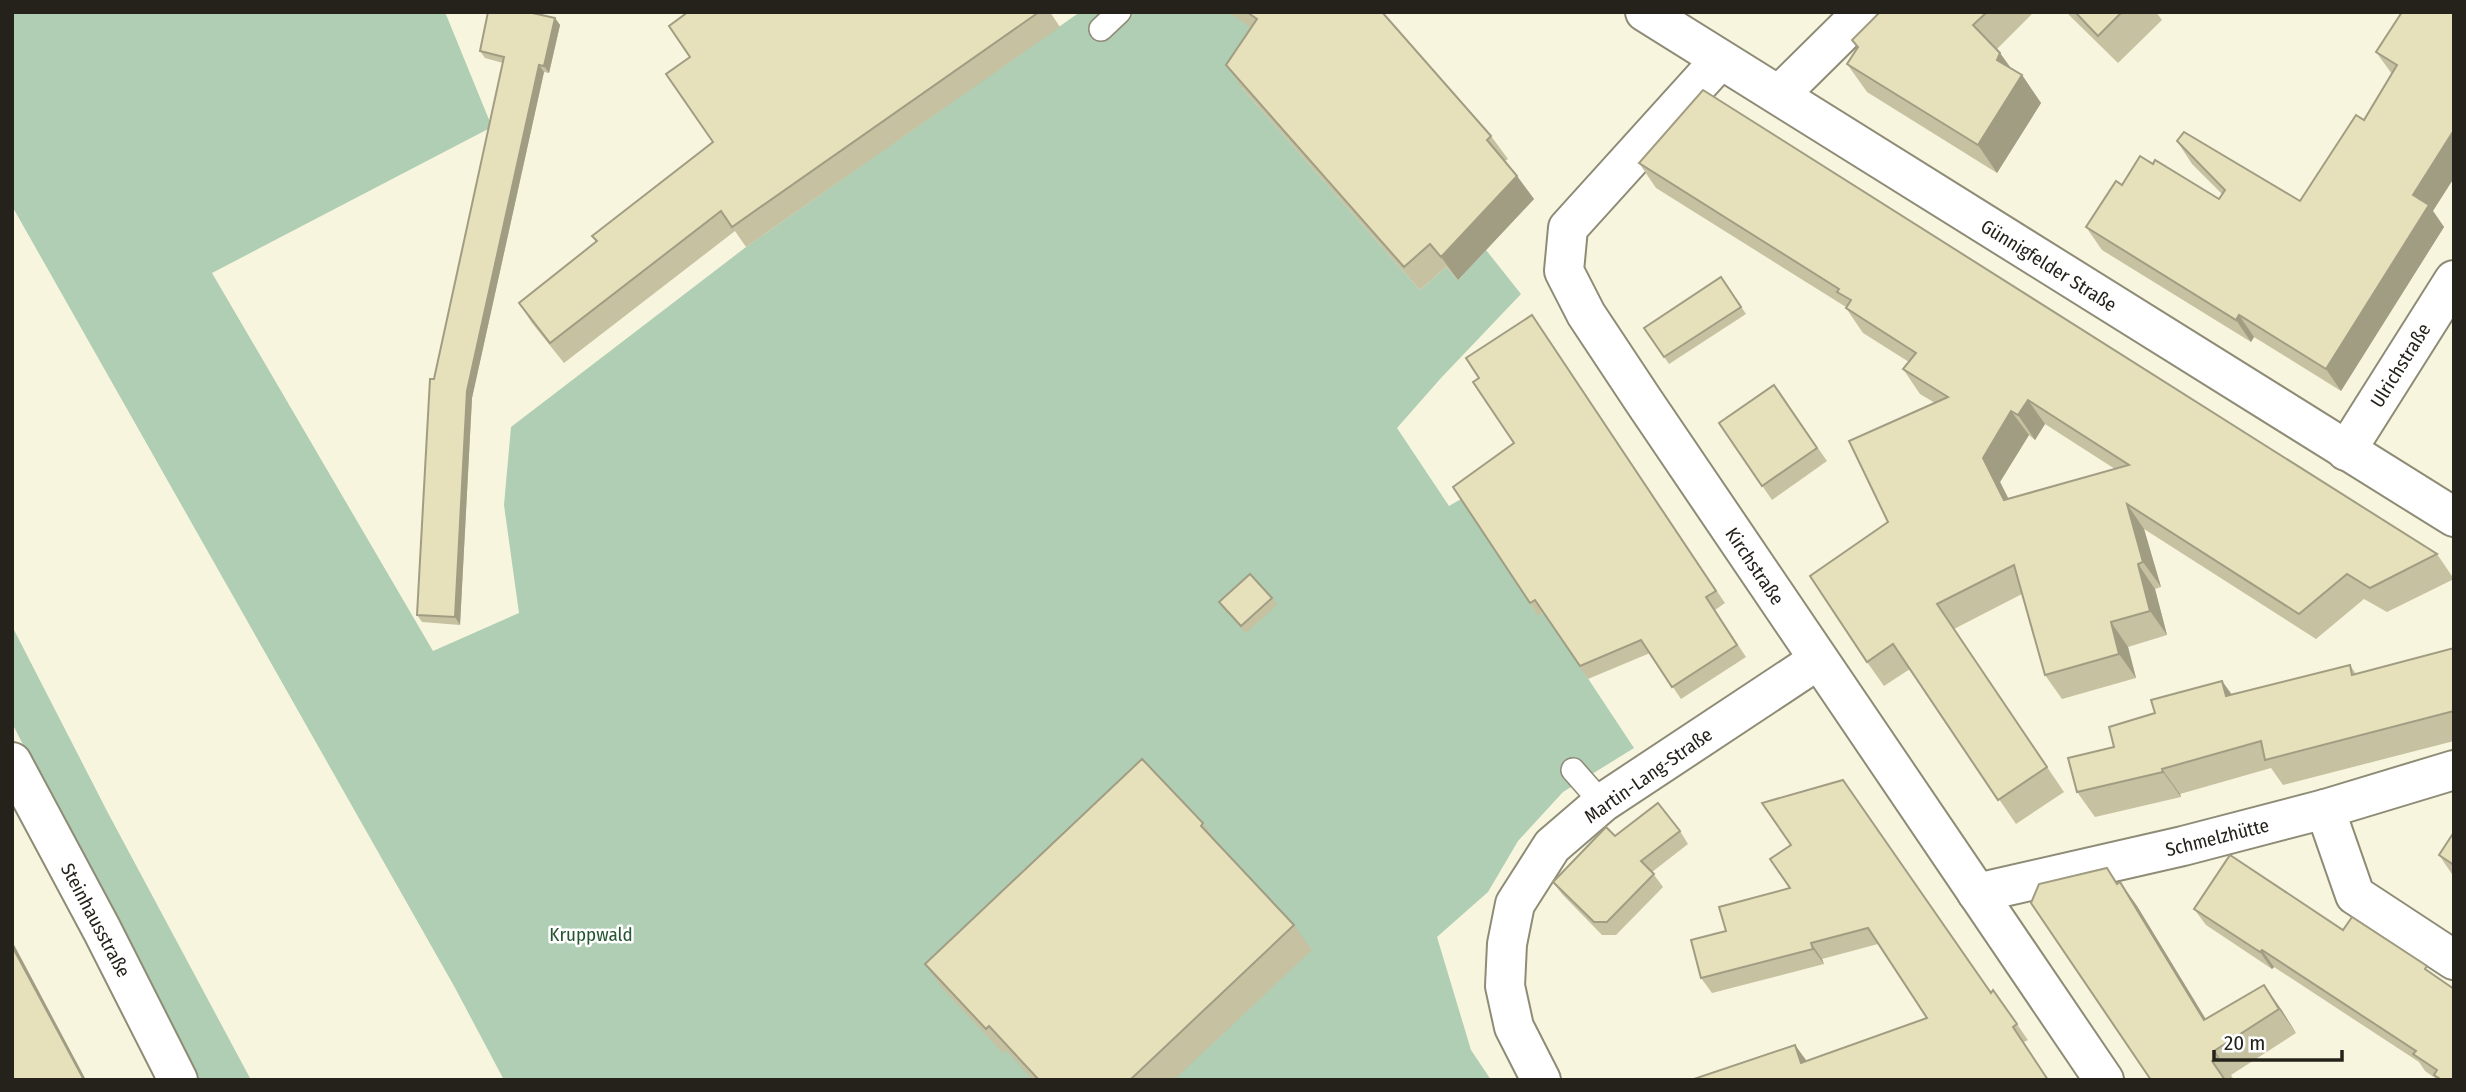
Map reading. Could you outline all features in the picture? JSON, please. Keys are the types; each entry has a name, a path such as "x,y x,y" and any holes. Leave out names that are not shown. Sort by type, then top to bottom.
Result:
{"street":[{"name":"Günnigfelder Straße","path":"1646,12 2454,517"},
{"path":"1779,95 1863,12"},
{"name":"Kirchstraße","path":"1720,60 1568,228 1564,271 1586,314 2104,1080"},
{"name":"Ulrichstraße","path":"2346,451 2454,279"},
{"name":"Martin-Lang-Straße","path":"1541,1080 1514,1027 1505,986 1507,944 1515,904 1552,846 1602,803 1818,660"},
{"name":"Steinhausstraße","path":"12,762 178,1080"},
{"name":"Schmelzhütte","path":"1977,892 2183,846 2325,809 2454,770"},
{"path":"2325,809 2355,895 2454,960"}],"lane":[{"path":"1101,29 1119,12"},
{"path":"1573,770 1602,803"}],"green space":[{"name":"Kruppwald","path":"12,12 445,12 492,127 212,273 433,651 519,613 504,505 511,427 746,247 1080,12 1294,12 1242,88 1420,290 1446,267 1458,280 1486,250 1521,294 1397,428 1449,506 1461,499 1538,615 1544,612 1634,748 1563,792 1518,841 1488,892 1437,937 1471,1050 1491,1080 504,1080 454,986 12,206"},
{"path":"12,626 108,813 251,1080 194,1080 12,723"}],"building":[{"path":"488,12 528,12 555,18 544,66 539,65 467,391 455,617 417,615 430,379 434,379 504,57 480,51"},
{"path":"688,12 1039,12 732,227 721,211 550,343 519,303 597,241 592,236 713,142 666,74 690,57 669,26"},
{"path":"1247,12 1382,12 1491,136 1487,140 1517,176 1441,257 1430,244 1404,267 1226,65 1257,19"},
{"path":"1880,12 1987,12 1973,25 2000,53 1997,60 2022,75 1978,145 1847,64 1858,47 1852,40"},
{"path":"2075,12 2122,12 2098,36"},
{"path":"2402,12 2454,12 2454,130 2413,195 2429,205 2326,369 2239,315 2236,320 2086,227 2116,181 2122,185 2140,156 2153,164 2155,160 2219,199 2225,190 2177,141 2184,132 2300,201 2356,115 2364,120 2397,65 2376,52"},
{"path":"1703,90 2437,554 2370,588 2347,574 2299,614 2127,504 2143,562 2138,564 2150,611 2111,622 2119,654 2045,675 2014,565 1937,604 2047,767 1998,800 1893,644 1867,662 1810,576 1888,522 1849,441 1948,397 1903,369 1916,353 1846,308 1851,300 1837,292 1839,289 1639,163","holes":["2028,400 2129,465 2004,500 1983,458 2011,411 2018,415"]},
{"path":"1721,277 1741,307 1664,357 1644,328"},
{"path":"1532,315 1716,591 1706,597 1737,645 1672,687 1641,640 1580,666 1535,600 1530,603 1453,487 1514,443 1473,382 1479,378 1466,358"},
{"path":"1774,385 1817,448 1762,486 1719,423"},
{"path":"1250,574 1272,598 1241,626 1219,602"},
{"path":"2454,648 2454,711 2265,760 2261,741 2162,769 2163,772 2077,792 2068,758 2114,747 2109,727 2155,713 2151,700 2222,681 2226,696 2350,665 2352,675"},
{"path":"1142,759 1294,925 1130,1080 1039,1080 989,1026 986,1029 925,964"},
{"path":"1843,780 1991,993 1993,990 2017,1024 2013,1027 2048,1080 1691,1080 1795,1045 1801,1063 1927,1018 1868,928 1811,943 1813,949 1701,978 1691,940 1726,931 1719,907 1790,888 1770,859 1791,845 1762,803"},
{"path":"1658,803 1680,831 1641,861 1654,874 1607,922 1594,922 1553,882 1606,827 1615,836"},
{"path":"2454,832 2454,865 2439,855"},
{"path":"2230,855 2343,930 2352,917 2427,966 2425,969 2454,989 2454,1080 2442,1080 2434,1075 2437,1070 2413,1054 2416,1051 2262,950 2260,952 2194,909"},
{"path":"2107,868 2117,884 2120,882 2204,1020 2264,985 2279,1009 2214,1051 2218,1057 2212,1061 2225,1080 2151,1080 2031,903 2039,884"},
{"path":"12,946 84,1080 12,1080"}]}
